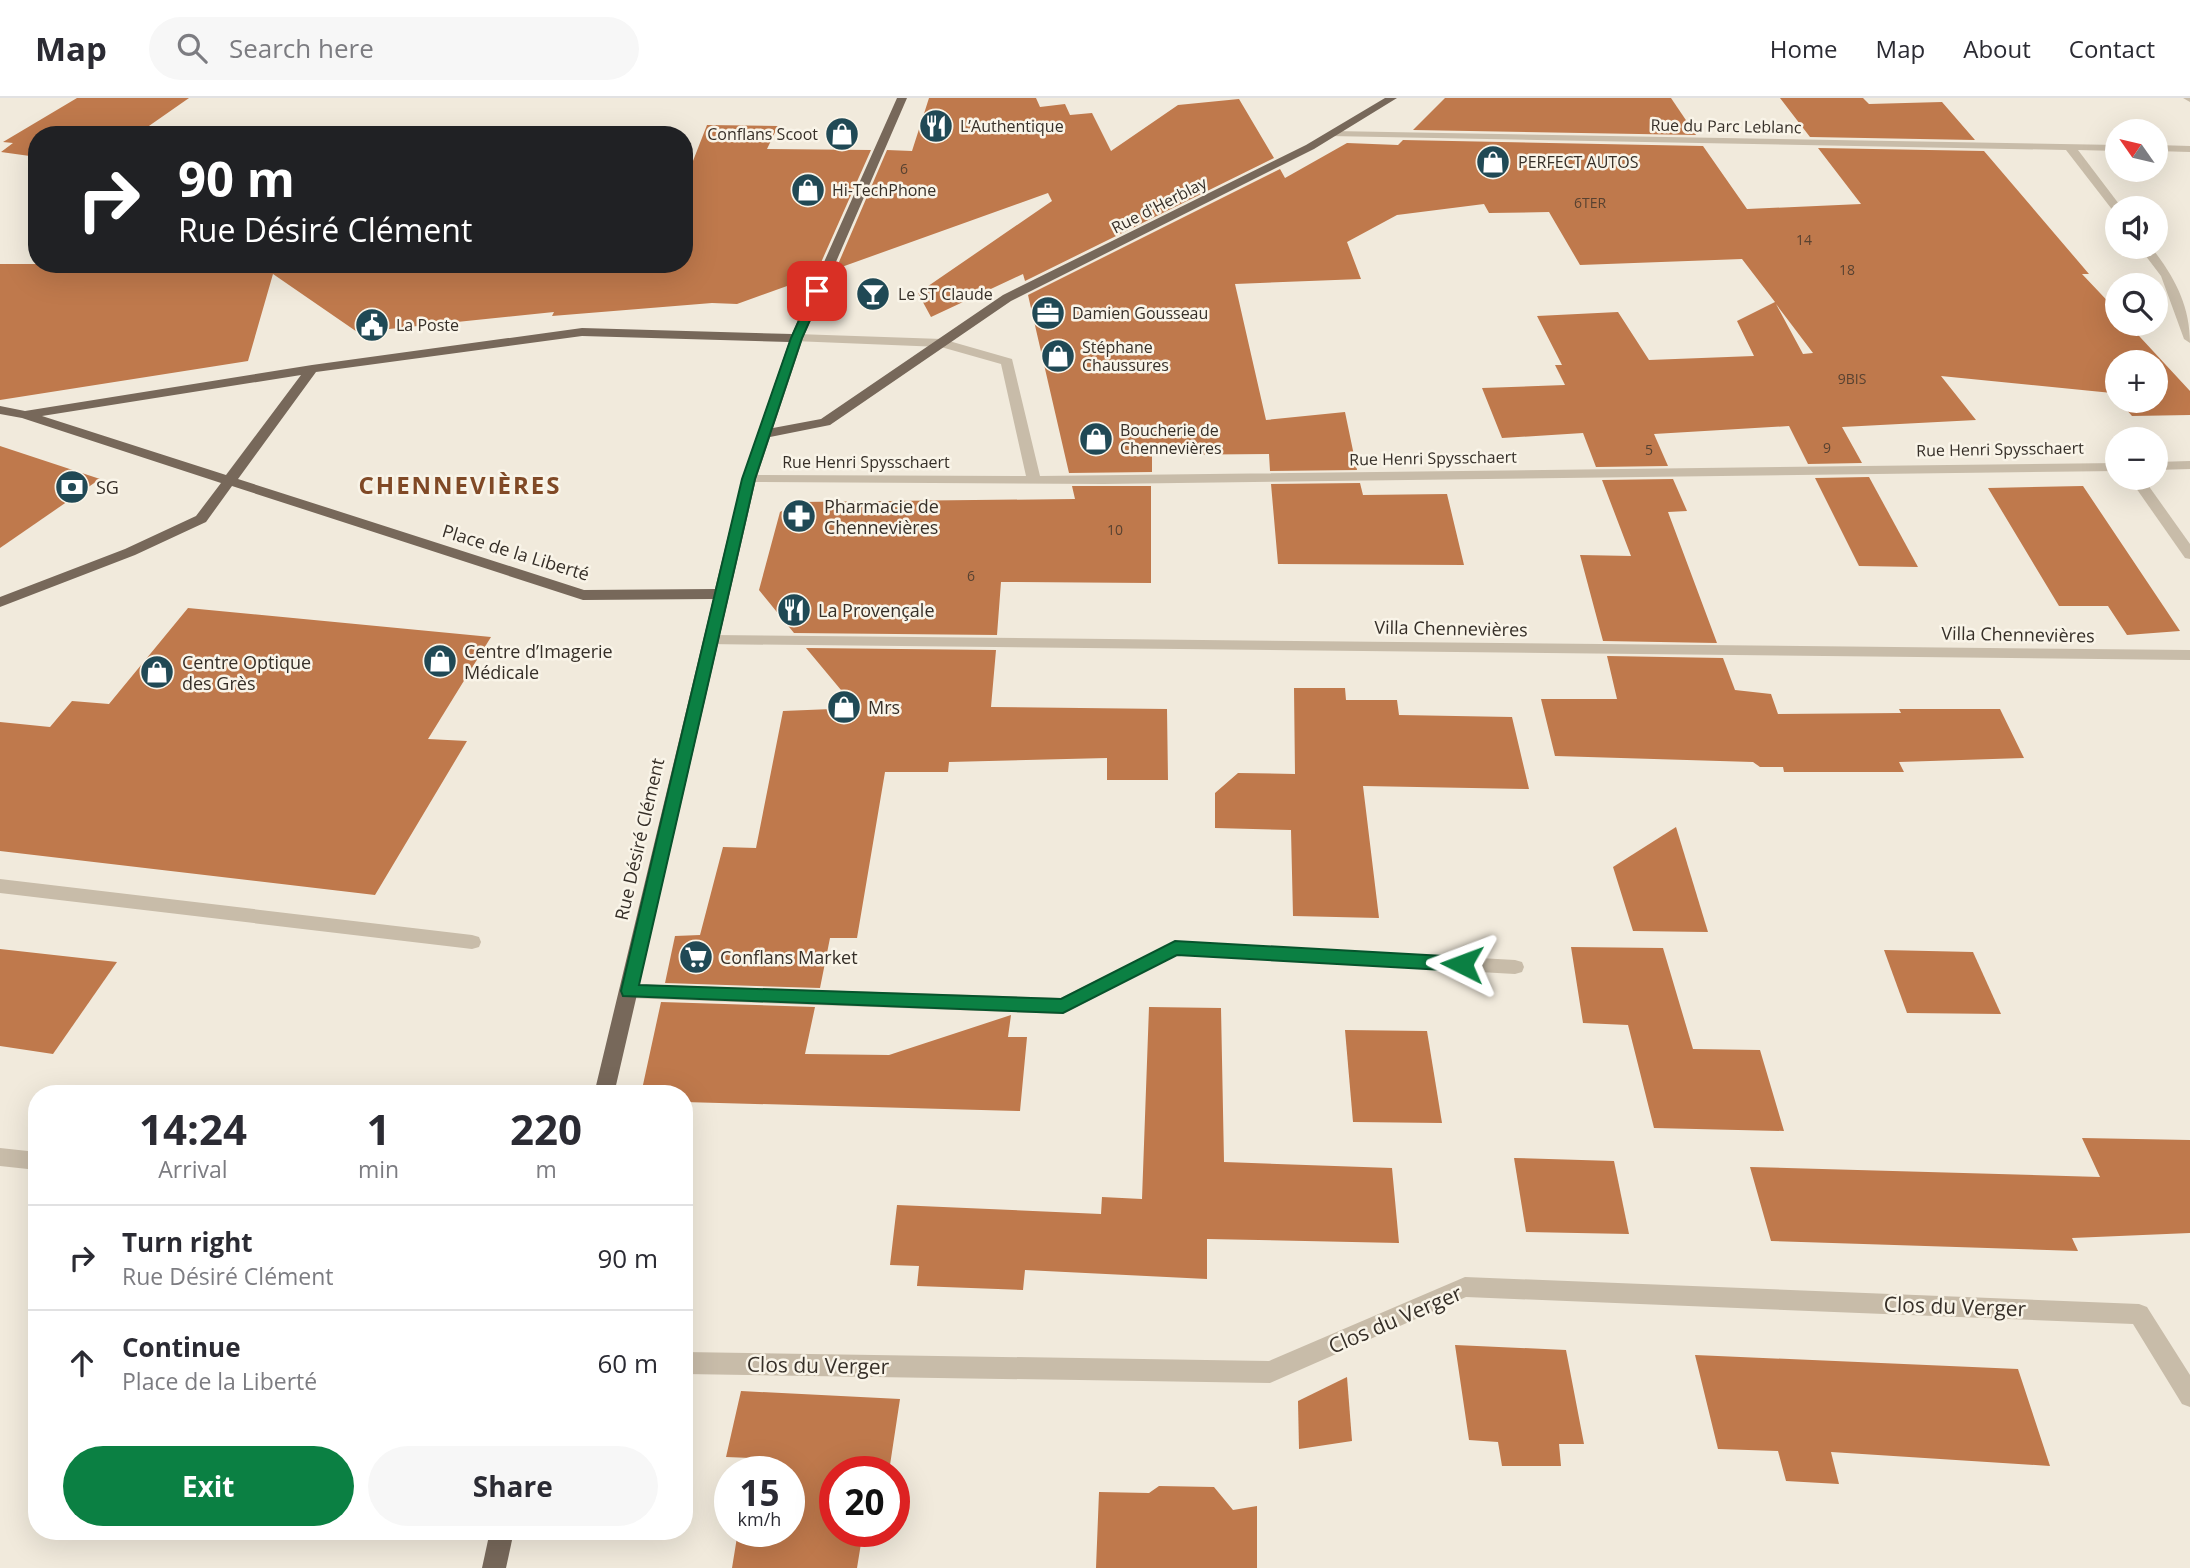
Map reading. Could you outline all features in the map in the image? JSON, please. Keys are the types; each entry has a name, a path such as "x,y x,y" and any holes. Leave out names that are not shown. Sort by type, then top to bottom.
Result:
{"main road":[{"path":"720,594 749,479 797,338 902,98"},
{"name":"Rue d'Herblay","path":"942,343 1007,298 1333,134 1392,98"},
{"path":"0,410 25,415 312,369 582,332 797,338"},
{"path":"764,433 825,422 942,343"},
{"path":"0,603 185,528 201,519 312,369"},
{"name":"Place de la Liberté","path":"25,415 583,595 720,594"},
{"name":"Rue Désiré Clément","path":"606,1085 720,594"},
{"path":"494,1568 500,1540"}],"street":[{"name":"Rue du Parc Leblanc","path":"1333,134 2105,148"},
{"path":"2070,148 2107,196"},
{"path":"2168,148 2190,149"},
{"path":"2154,259 2166,275 2190,338"},
{"path":"797,338 942,343 1007,362 1034,480"},
{"path":"2168,466 2190,465"},
{"name":"Rue Henri Spysschaert","path":"749,479 1034,480 2105,467"},
{"path":"2144,490 2190,555"},
{"name":"Villa Chennevières","path":"711,640 2190,655"},
{"path":"0,886 472,942"},
{"path":"629,991 1063,1006 1175,948 1515,967"},
{"path":"0,1157 28,1160"},
{"name":"Clos du Verger","path":"693,1363 1270,1372 1465,1287 2139,1314 2190,1396"}],"building":[{"path":"77,98 189,98 149,126 30,126"},
{"path":"929,98 1036,98 1040,107 1065,104 1070,115 1092,113 1111,151 1178,105 1239,99 1274,158 1025,281 1023,274 931,317 918,293 1052,201 1048,193 836,269 887,150 912,151"},
{"path":"1445,98 1671,98 1696,135 1413,130"},
{"path":"1780,98 1863,98 1869,104 1942,102 1975,140 1810,137"},
{"path":"707,125 778,126 767,149 871,150 815,276 737,304 712,303 552,316 554,312 389,329 363,336 273,274 248,361 0,400 0,264 28,264 28,273 693,273 693,161"},
{"path":"28,127 28,156 1,152 13,143 3,142"},
{"path":"1403,140 1703,146 1747,209 1861,204 1818,148 1984,151 2089,274 2082,274 2105,298 2105,336 2139,336 2152,350 2105,350 2105,392 1941,376 1976,420 1842,427 1862,463 1808,464 1789,426 1654,434 1668,466 1596,467 1583,433 1502,438 1482,388 1565,385 1555,365 1562,365 1537,316 1618,312 1649,360 1754,356 1737,321 1775,302 1742,259 1580,265 1549,212 1489,213 1484,204 1397,215 1347,242 1361,279 1235,284 1266,420 1345,412 1357,470 1270,471 1269,454 1152,455 1152,472 1069,473 1028,295 1280,169 1285,178 1347,143 1398,145","holes":["1776,304 1813,353 1803,354"]},
{"path":"2168,367 2190,391 2190,415 2132,416 2129,413 2168,413"},
{"path":"0,446 100,479 0,548"},
{"path":"1869,477 1918,567 1859,566 1815,478"},
{"path":"1673,479 1687,511 1668,512 1717,643 1603,641 1580,555 1631,556 1602,480"},
{"path":"1360,483 1363,495 1447,494 1464,565 1278,564 1271,484"},
{"path":"1072,486 1151,486 1151,583 1001,582 997,635 794,633 759,590 780,512 799,502 1075,499"},
{"path":"2083,486 2180,631 2127,635 2108,606 2059,606 1988,488"},
{"path":"188,608 491,637 428,739 467,741 375,895 0,851 0,722 50,727 72,701 109,704"},
{"path":"806,648 996,650 991,707 1167,709 1168,780 1107,780 1107,758 949,762 948,772 885,772 857,938 830,938 820,988 665,983 675,936 700,935 723,847 756,848 783,711 856,708"},
{"path":"1607,656 1723,658 1735,690 1771,694 1778,714 1901,713 1899,709 2000,709 2024,758 1899,762 1904,772 1784,772 1783,767 1760,767 1753,762 1555,756 1541,699 1617,699"},
{"path":"1294,688 1345,688 1346,700 1397,700 1399,715 1512,717 1529,789 1363,786 1379,918 1293,916 1291,830 1215,828 1215,793 1238,773 1295,774"},
{"path":"1676,827 1708,932 1633,931 1613,867"},
{"path":"1571,947 1663,948 1693,1049 1760,1050 1784,1131 1654,1128 1628,1025 1583,1023"},
{"path":"0,949 117,962 53,1054 0,1046"},
{"path":"1884,950 1973,952 2001,1014 1907,1013"},
{"path":"661,1002 815,1007 805,1054 889,1055 1011,1015 1008,1037 1027,1037 1020,1111 693,1102 693,1085 643,1085"},
{"path":"1149,1007 1221,1008 1224,1162 1392,1168 1399,1243 1207,1239 1207,1279 1025,1270 1023,1290 917,1286 919,1266 890,1265 897,1205 1101,1214 1102,1197 1142,1199"},
{"path":"1345,1030 1427,1031 1442,1123 1353,1122"},
{"path":"2082,1138 2190,1140 2190,1233 2072,1238 2078,1251 1771,1241 1750,1167 2100,1177"},
{"path":"1514,1158 1614,1161 1629,1234 1526,1232"},
{"path":"1455,1345 1566,1350 1584,1444 1559,1444 1561,1466 1502,1466 1498,1442 1469,1440"},
{"path":"1695,1355 2018,1369 2050,1466 1831,1452 1839,1484 1786,1481 1778,1451 1718,1449"},
{"path":"1347,1377 1352,1441 1299,1449 1298,1401"},
{"path":"741,1391 900,1399 891,1456 819,1456 819,1547 860,1547 857,1568 732,1568 735,1547 805,1547 805,1456 726,1456"},
{"path":"1159,1486 1214,1487 1233,1510 1257,1506 1257,1568 1096,1568 1099,1492 1149,1493"}],"place":[{"name":"L’Authentique","path":"936,126"},
{"name":"Conflans Scoot","path":"842,134"},
{"name":"PERFECT AUTOS","path":"1493,162"},
{"name":"Hi-TechPhone","path":"808,190"},
{"name":"Le ST Claude","path":"873,294"},
{"name":"Damien Gousseau","path":"1048,313"},
{"name":"La Poste","path":"372,325"},
{"name":"Stéphane Chaussures","path":"1058,356"},
{"name":"Boucherie de Chennevières","path":"1096,439"},
{"name":"SG","path":"72,487"},
{"name":"Pharmacie de Chennevières","path":"799,516"},
{"name":"La Provençale","path":"794,610"},
{"name":"Centre d’Imagerie Médicale","path":"440,661"},
{"name":"Centre Optique des Grès","path":"157,672"},
{"name":"Mrs","path":"844,707"},
{"name":"Conflans Market","path":"696,957"}],"district":[{"name":"CHENNEVIÈRES","path":"460,484"}],"route":[{"path":"817,291 797,338 749,479 629,991 1063,1006 1175,948 1462,964"}]}
